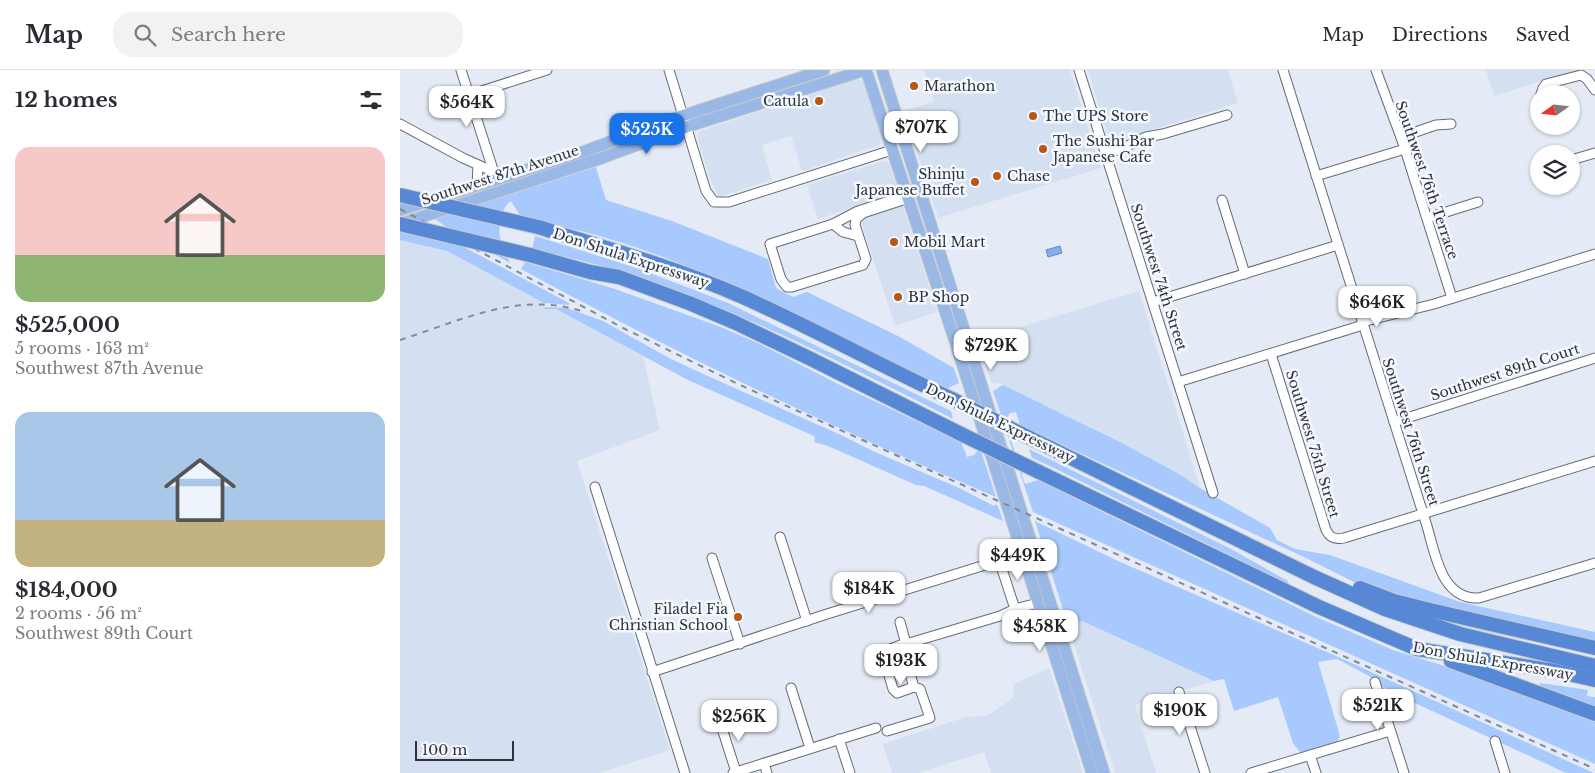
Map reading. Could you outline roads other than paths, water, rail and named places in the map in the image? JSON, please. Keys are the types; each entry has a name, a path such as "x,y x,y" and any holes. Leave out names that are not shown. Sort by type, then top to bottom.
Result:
{"highway":[{"name":"Don Shula Expressway","path":"400,195 538,227 624,252 720,288 952,399 1314,577 1385,609 1460,634 1595,666"},
{"name":"Don Shula Expressway","path":"400,224 618,278 689,303 813,360 1037,472 1319,608 1417,649 1555,671 1595,680"},
{"path":"1226,534 1241,535 1312,568 1394,601 1464,619 1595,648"},
{"path":"1417,649 1595,714"}],"main road":[{"name":"Southwest 87th Avenue","path":"400,210 477,186 493,178 583,152 683,116 824,70"},
{"name":"Southwest 87th Avenue","path":"400,224 599,159 686,127 866,70"},
{"path":"866,70 1038,603 1049,620 1070,666 1104,773"},
{"path":"882,70 1034,549 1059,670 1092,773"},
{"path":"583,152 587,156 599,159"},
{"path":"900,173 912,169"},
{"path":"493,178 500,191"},
{"path":"923,242 935,238"},
{"path":"955,342 968,338"},
{"path":"1059,670 1070,666"}],"street":[{"path":"461,70 487,152 493,178"},
{"path":"469,95 547,70"},
{"path":"668,70 706,191 714,202 729,202 892,150"},
{"name":"Southwest 74th Street","path":"1079,70 1214,493"},
{"name":"Southwest 76th Street","path":"1283,70 1444,578 1451,588 1460,595 1475,599 1488,597 1595,563"},
{"name":"Southwest 76th Terrace","path":"1376,70 1401,137 1452,298"},
{"path":"1545,85 1578,75 1585,78 1595,90"},
{"path":"1106,154 1146,136 1163,134 1227,115"},
{"path":"400,124 478,165 493,178"},
{"path":"1401,137 1436,125 1451,124"},
{"path":"1316,176 1405,149"},
{"path":"478,165 485,161 487,152"},
{"path":"1580,157 1595,153"},
{"path":"477,186 478,165"},
{"path":"908,197 857,217 854,222 866,260 863,265 792,287 785,285 780,279 770,244 833,224 858,211 908,197"},
{"path":"1222,200 1245,274"},
{"path":"1427,218 1478,202"},
{"path":"833,224 843,232 858,236"},
{"path":"1153,302 1338,245"},
{"path":"1178,382 1595,254"},
{"name":"Southwest 75th Street","path":"1271,354 1329,535 1334,539 1344,538 1423,514"},
{"name":"Southwest 89th Court","path":"1394,422 1595,358"},
{"path":"1423,514 1595,461"},
{"path":"595,487 685,773"},
{"path":"780,536 807,621"},
{"path":"652,672 1034,549"},
{"path":"712,558 740,644"},
{"path":"999,560 1015,609"},
{"path":"887,731 930,718 920,689 914,687 897,693 893,689 883,655 885,651 1038,603"},
{"path":"900,622 914,687"},
{"path":"1375,682 1404,773"},
{"path":"791,688 810,748"},
{"path":"1179,692 1205,773"},
{"path":"719,719 734,772 876,728"},
{"path":"1252,773 1390,731"},
{"path":"839,739 850,773"},
{"path":"1495,741 1505,773"},
{"path":"1310,755 1316,773"},
{"path":"764,763 767,773"}],"railway":[{"path":"400,209 625,329 740,385 1595,769"},
{"path":"400,340 468,317 513,306 537,304 560,306 584,312"}],"place":[{"name":"Marathon","path":"914,86"},
{"name":"Catula","path":"819,101"},
{"name":"The UPS Store","path":"1033,116"},
{"name":"The Sushi Bar Japanese Cafe","path":"1043,149"},
{"name":"Chase","path":"997,176"},
{"name":"Shinju Japanese Buffet","path":"975,182"},
{"name":"Mobil Mart","path":"894,242"},
{"name":"BP Shop","path":"898,297"},
{"name":"Filadel Fia Christian School","path":"738,617"}]}
